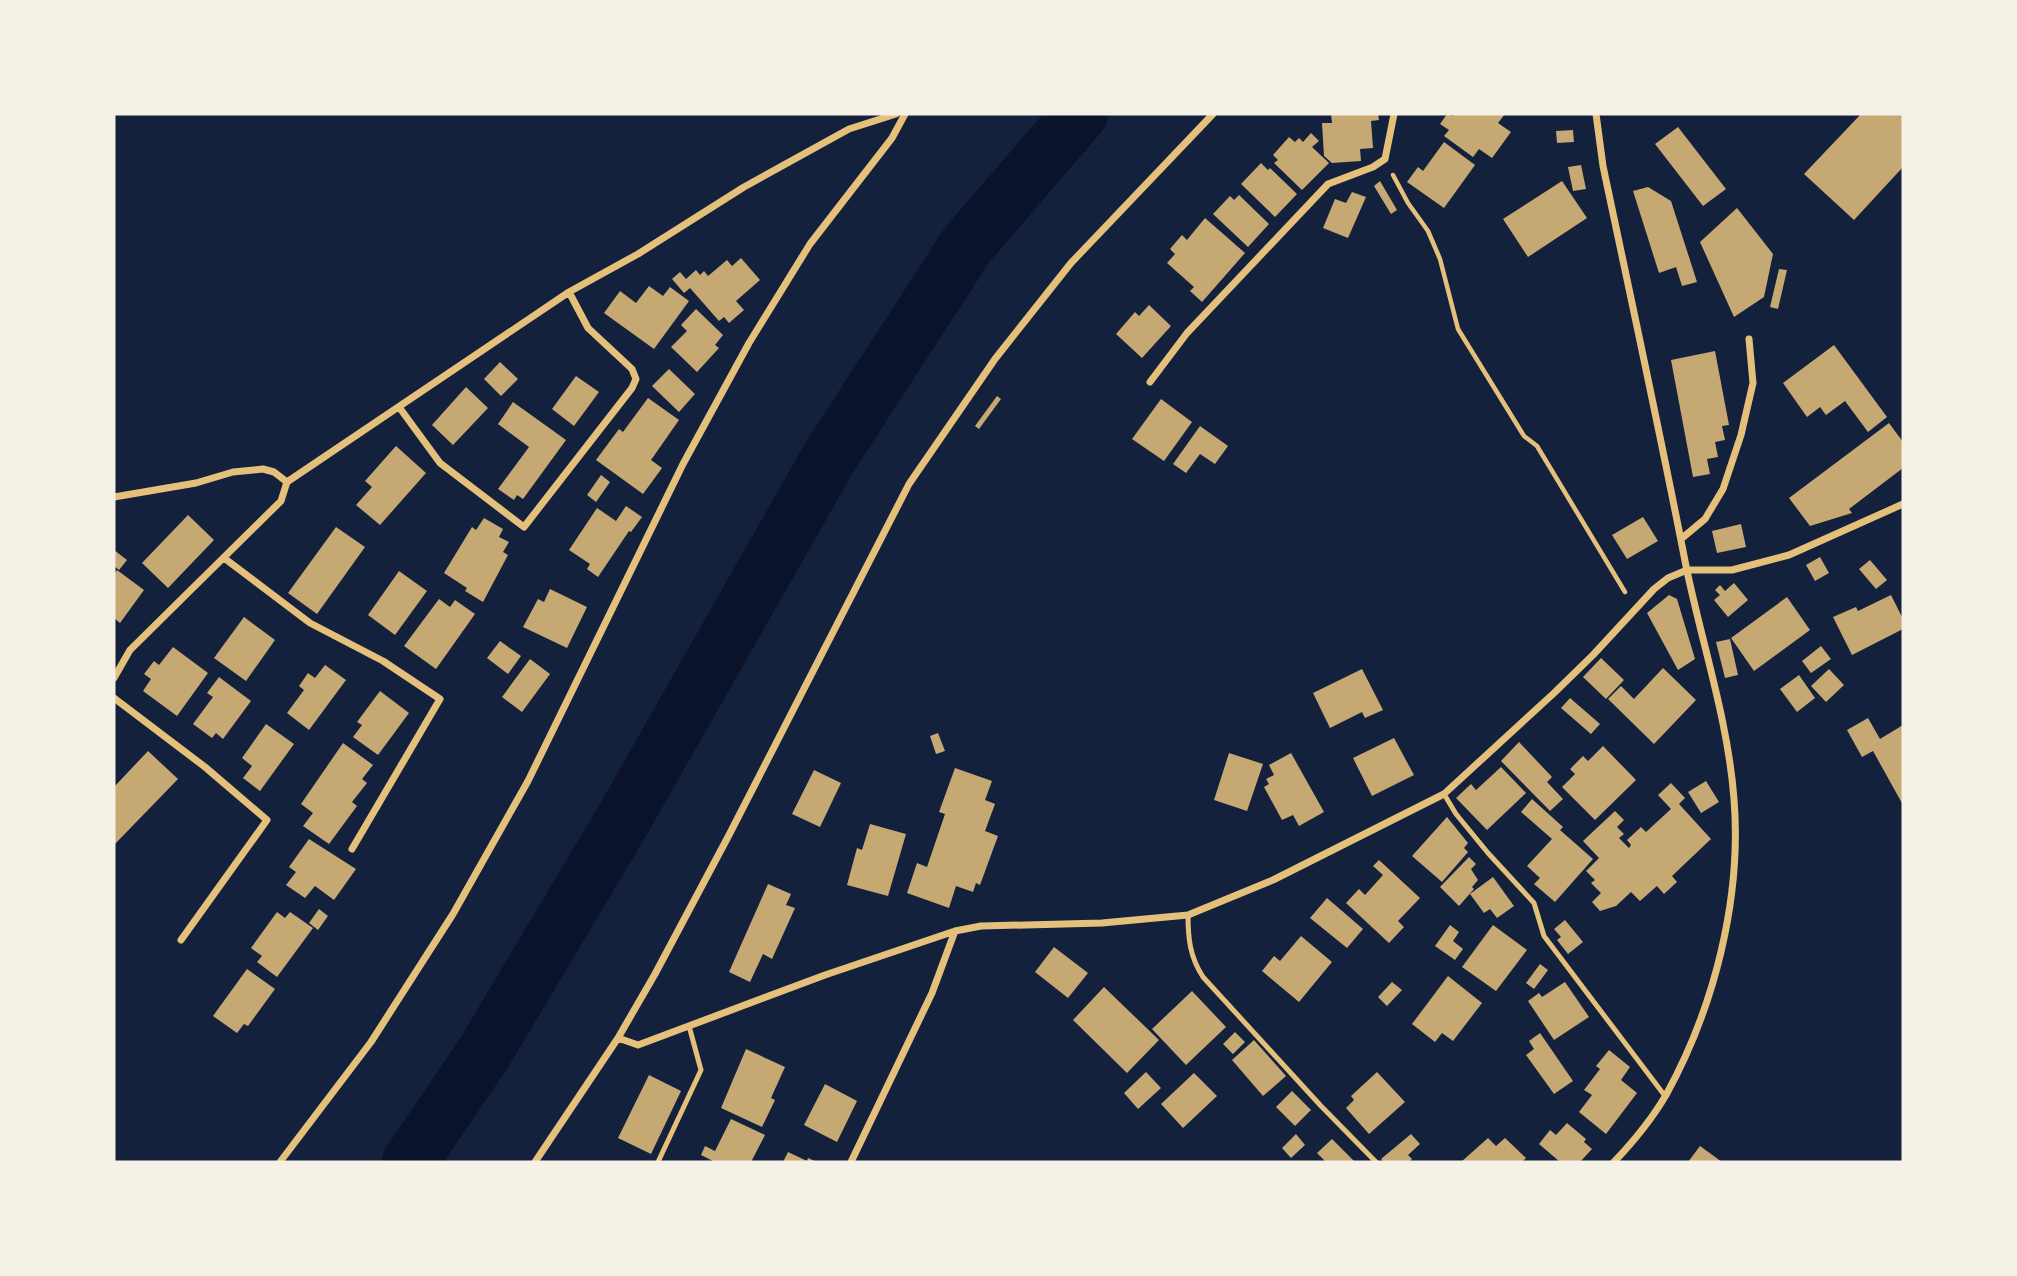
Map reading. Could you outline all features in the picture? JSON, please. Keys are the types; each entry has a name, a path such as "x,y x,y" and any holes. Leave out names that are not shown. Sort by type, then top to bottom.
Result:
{"street":[{"path":"114,678 130,650 281,501 287,482 569,292 638,254 744,187 849,129 896,114"},
{"path":"280,1162 371,1042 453,914 528,781 683,464 749,343 810,244 892,138 905,114"},
{"path":"535,1162 618,1038 729,835 909,484 995,359 1071,263 1213,114"},
{"path":"1150,382 1187,334 1328,184 1373,167 1385,159 1394,114"},
{"path":"1596,114 1606,178 1687,570 1717,693 1734,800 1731,896 1709,997 1665,1096 1633,1142 1614,1162"},
{"path":"399,407 440,463 524,527 632,388 636,379 632,369 588,328 569,292"},
{"path":"1681,539 1705,519 1723,489 1741,435 1754,383 1749,339"},
{"path":"114,497 196,483 233,472 263,469 274,472 287,482"},
{"path":"618,1038 638,1045 825,975 955,932 981,926 1102,923 1188,915 1273,880 1444,794 1593,655 1668,578 1687,570 1732,570 1788,555 1903,504"},
{"path":"224,558 310,623 383,661 440,699 352,849"},
{"path":"114,698 205,767 267,820 181,940"},
{"path":"852,1162 932,993 955,932"}],"lane":[{"path":"1444,794 1456,814 1488,853 1534,903 1544,936 1665,1096"},
{"path":"1188,915 1190,951 1203,977 1376,1162"},
{"path":"658,1162 701,1070 689,1026"}],"path":[{"path":"1385,159 1408,203 1428,231 1440,259 1458,329 1524,436 1537,446 1626,594 1637,607"}],"building":[{"path":"1331,114 1378,114 1379,120 1371,121 1373,148 1360,149 1361,161 1332,163 1324,156 1322,123 1332,123"},
{"path":"1447,114 1505,114 1498,123 1511,132 1492,158 1479,149 1473,157 1444,136 1449,130 1440,124"},
{"path":"1861,114 1903,114 1903,167 1854,220 1804,174"},
{"path":"1678,127 1726,189 1703,206 1655,144"},
{"path":"1573,130 1574,142 1557,143 1556,131"},
{"path":"1311,133 1319,141 1312,147 1329,163 1302,190 1274,163 1278,160 1273,155 1289,137 1295,142 1299,138 1303,142"},
{"path":"1444,142 1475,165 1444,208 1407,182 1418,167 1423,171"},
{"path":"1261,163 1297,194 1275,217 1241,184"},
{"path":"1581,165 1586,189 1573,191 1568,167"},
{"path":"1380,181 1397,210 1391,214 1374,186"},
{"path":"1562,181 1587,218 1528,257 1503,219"},
{"path":"1648,187 1671,201 1697,282 1682,286 1676,267 1659,273 1633,191"},
{"path":"1352,192 1366,197 1348,238 1323,228 1335,199 1346,203"},
{"path":"1239,195 1269,224 1248,247 1213,214 1230,196 1234,200"},
{"path":"1737,208 1773,254 1764,297 1734,317 1700,242"},
{"path":"1205,218 1245,253 1202,302 1190,291 1194,287 1167,263 1175,254 1170,249 1182,235 1187,240"},
{"path":"741,258 760,280 736,301 744,310 729,323 724,317 719,321 690,288 684,293 672,279 680,272 686,279 696,270 700,275 704,271 708,276 727,260 732,266"},
{"path":"1779,269 1787,270 1778,309 1770,307"},
{"path":"649,286 663,296 670,287 689,301 654,349 604,313 620,291 636,303"},
{"path":"1149,305 1171,326 1142,358 1116,334 1135,312 1139,316"},
{"path":"696,309 723,335 715,345 719,348 697,372 671,347 687,331 681,325"},
{"path":"1834,345 1887,417 1868,432 1845,401 1826,415 1820,407 1807,417 1783,383"},
{"path":"1715,351 1729,425 1722,426 1725,440 1715,442 1718,457 1707,459 1710,474 1693,477 1671,360"},
{"path":"500,362 518,379 501,396 484,379"},
{"path":"669,369 695,394 679,412 652,386"},
{"path":"576,376 599,392 574,426 552,409"},
{"path":"466,387 488,408 453,445 432,425"},
{"path":"997,396 1001,399 979,429 975,426"},
{"path":"648,398 679,420 651,460 662,468 643,494 596,460 619,429 623,432"},
{"path":"1161,399 1192,422 1164,461 1132,439"},
{"path":"513,402 566,440 523,499 517,495 514,500 498,489 529,447 498,424"},
{"path":"1889,423 1903,442 1903,468 1849,509 1852,513 1810,526 1789,498"},
{"path":"1200,426 1228,446 1215,464 1200,454 1186,473 1173,464"},
{"path":"396,446 426,473 380,525 356,505 372,487 365,481"},
{"path":"601,475 610,482 596,502 587,495"},
{"path":"626,506 642,517 631,532 629,531 598,577 587,569 590,564 569,550 597,508 616,521"},
{"path":"188,515 214,540 168,588 142,563"},
{"path":"1643,517 1658,541 1627,559 1612,535"},
{"path":"484,518 503,529 499,537 509,542 503,552 508,555 483,602 444,573 472,527 476,530"},
{"path":"1741,524 1746,547 1717,553 1712,531"},
{"path":"336,527 365,547 317,614 288,593"},
{"path":"114,550 127,560 119,570 114,566"},
{"path":"1820,557 1829,573 1815,581 1806,565"},
{"path":"1870,560 1887,580 1876,589 1859,569"},
{"path":"117,570 144,590 120,623 114,618 114,575"},
{"path":"399,571 427,591 395,635 368,615"},
{"path":"1734,583 1748,600 1728,617 1714,600 1720,595 1715,590 1720,585 1725,591"},
{"path":"550,589 587,607 567,648 523,627 538,599 544,602"},
{"path":"1669,595 1677,599 1695,659 1678,670 1647,613"},
{"path":"1891,595 1903,619 1903,629 1852,655 1833,617 1856,607 1858,611"},
{"path":"1787,597 1810,630 1754,671 1731,638"},
{"path":"439,599 450,607 455,600 475,614 436,669 404,646"},
{"path":"244,617 275,640 246,681 214,658"},
{"path":"1730,639 1738,675 1725,678 1716,642"},
{"path":"500,641 521,656 508,674 487,658"},
{"path":"1821,646 1831,659 1811,673 1802,661"},
{"path":"173,647 208,673 177,716 143,691 151,679 144,674 154,661 159,665"},
{"path":"1601,658 1624,680 1606,699 1583,677"},
{"path":"530,659 550,674 522,712 502,697"},
{"path":"325,665 346,680 309,730 287,713 304,690 299,686 308,673 315,678"},
{"path":"1663,668 1696,700 1654,744 1608,699 1621,686 1634,699"},
{"path":"1362,669 1383,710 1365,718 1362,712 1330,728 1313,693"},
{"path":"1829,669 1844,685 1826,702 1811,686"},
{"path":"1799,675 1815,698 1797,712 1780,689"},
{"path":"219,677 251,701 223,739 216,733 212,738 193,724 213,697 207,693"},
{"path":"380,691 409,713 378,755 353,737 362,725 357,722"},
{"path":"1570,698 1600,724 1591,734 1561,708"},
{"path":"1868,718 1880,739 1903,725 1903,805 1873,751 1862,757 1847,730"},
{"path":"266,724 294,744 260,791 243,778 252,766 242,758"},
{"path":"938,733 945,751 936,754 930,736"},
{"path":"1394,738 1414,775 1372,796 1353,758"},
{"path":"1519,742 1552,777 1547,782 1563,799 1550,811 1501,761"},
{"path":"343,743 373,765 362,779 367,783 352,802 357,806 329,844 303,826 313,813 301,804"},
{"path":"1603,746 1636,780 1595,820 1562,787 1575,774 1570,769 1583,756 1588,761"},
{"path":"148,751 178,779 114,845 114,787"},
{"path":"1229,753 1263,764 1247,811 1214,800"},
{"path":"1291,753 1324,812 1299,826 1293,815 1282,820 1264,787 1269,784 1266,779 1274,775 1269,765"},
{"path":"1501,767 1526,793 1487,830 1456,798 1471,784 1476,790"},
{"path":"955,768 992,781 985,800 995,804 985,831 998,836 980,885 976,883 973,892 956,886 949,908 907,893 917,863 927,867 945,814 939,812"},
{"path":"814,770 841,783 820,827 792,814"},
{"path":"1706,781 1719,802 1701,813 1688,792"},
{"path":"1671,783 1685,798 1679,804 1711,839 1672,876 1677,882 1664,894 1657,886 1640,901 1631,892 1616,906 1600,911 1592,902 1601,893 1591,883 1595,880 1586,871 1599,858 1583,841 1615,811 1624,820 1617,827 1624,834 1619,838 1629,848 1631,845 1627,840 1641,827 1646,832 1671,809 1658,795"},
{"path":"1532,799 1563,827 1560,830 1593,859 1555,902 1534,884 1540,878 1527,866 1552,839 1521,812"},
{"path":"1447,817 1468,843 1464,848 1468,852 1442,882 1412,856"},
{"path":"870,824 906,834 888,896 847,885 857,848 862,850"},
{"path":"309,839 356,869 334,900 315,886 305,898 286,885 296,872 289,867"},
{"path":"1469,857 1476,864 1471,869 1478,880 1459,906 1440,887"},
{"path":"1379,860 1420,898 1398,921 1404,927 1389,943 1346,903 1359,889 1365,895 1383,875 1373,866"},
{"path":"1493,877 1514,906 1497,918 1490,909 1484,913 1470,894"},
{"path":"768,884 791,894 786,905 795,908 772,959 763,954 750,982 729,972"},
{"path":"1327,898 1363,929 1347,948 1310,918"},
{"path":"319,909 328,916 318,930 309,923"},
{"path":"277,912 285,918 290,912 313,928 277,977 257,962 262,956 251,948"},
{"path":"1565,920 1583,942 1568,954 1557,940 1561,937 1554,929"},
{"path":"1450,925 1459,932 1453,941 1463,949 1455,960 1435,946"},
{"path":"1493,925 1527,950 1496,991 1462,967"},
{"path":"1301,936 1332,962 1299,1002 1262,971 1274,956 1280,961"},
{"path":"1054,947 1088,973 1068,998 1035,972"},
{"path":"1540,964 1548,970 1534,989 1526,983"},
{"path":"247,969 275,989 248,1026 244,1024 237,1033 213,1016"},
{"path":"1448,976 1482,1003 1453,1041 1442,1033 1435,1042 1412,1024"},
{"path":"1392,982 1402,990 1387,1006 1378,997"},
{"path":"1565,982 1589,1017 1554,1040 1528,1001 1539,993 1542,997"},
{"path":"1104,987 1159,1040 1127,1073 1073,1020"},
{"path":"1192,991 1226,1027 1186,1065 1152,1029"},
{"path":"1235,1032 1245,1042 1233,1054 1223,1044"},
{"path":"1540,1033 1573,1081 1554,1094 1526,1055 1534,1049 1529,1041"},
{"path":"1254,1040 1286,1076 1263,1096 1232,1060"},
{"path":"746,1049 785,1067 771,1098 775,1100 762,1127 721,1108"},
{"path":"1609,1050 1630,1067 1621,1080 1637,1093 1606,1134 1579,1112 1592,1095 1584,1090 1600,1069 1596,1066"},
{"path":"1146,1072 1161,1088 1138,1109 1124,1093"},
{"path":"1377,1072 1405,1102 1369,1134 1346,1108 1354,1100 1351,1096"},
{"path":"1194,1073 1217,1096 1183,1128 1161,1104"},
{"path":"649,1075 681,1091 651,1154 618,1138"},
{"path":"825,1084 857,1101 837,1142 804,1125"},
{"path":"1292,1091 1311,1110 1295,1126 1276,1107"},
{"path":"731,1119 765,1135 751,1162 715,1162 701,1155 705,1146 715,1151"},
{"path":"1567,1123 1586,1139 1584,1142 1592,1149 1580,1162 1560,1162 1539,1144 1550,1130 1556,1135"},
{"path":"1296,1134 1305,1145 1291,1158 1282,1148"},
{"path":"1411,1134 1420,1144 1408,1155 1412,1159 1409,1162 1384,1162 1381,1159"},
{"path":"1488,1138 1496,1146 1505,1138 1526,1158 1522,1162 1461,1162"},
{"path":"1332,1139 1355,1162 1326,1162 1317,1153"},
{"path":"1700,1146 1722,1162 1688,1162"},
{"path":"788,1152 807,1161 808,1158 817,1162 783,1162"}],"waterway":[{"path":"410,1162 484,1053 623,820 829,458 967,245 1080,114"}]}
